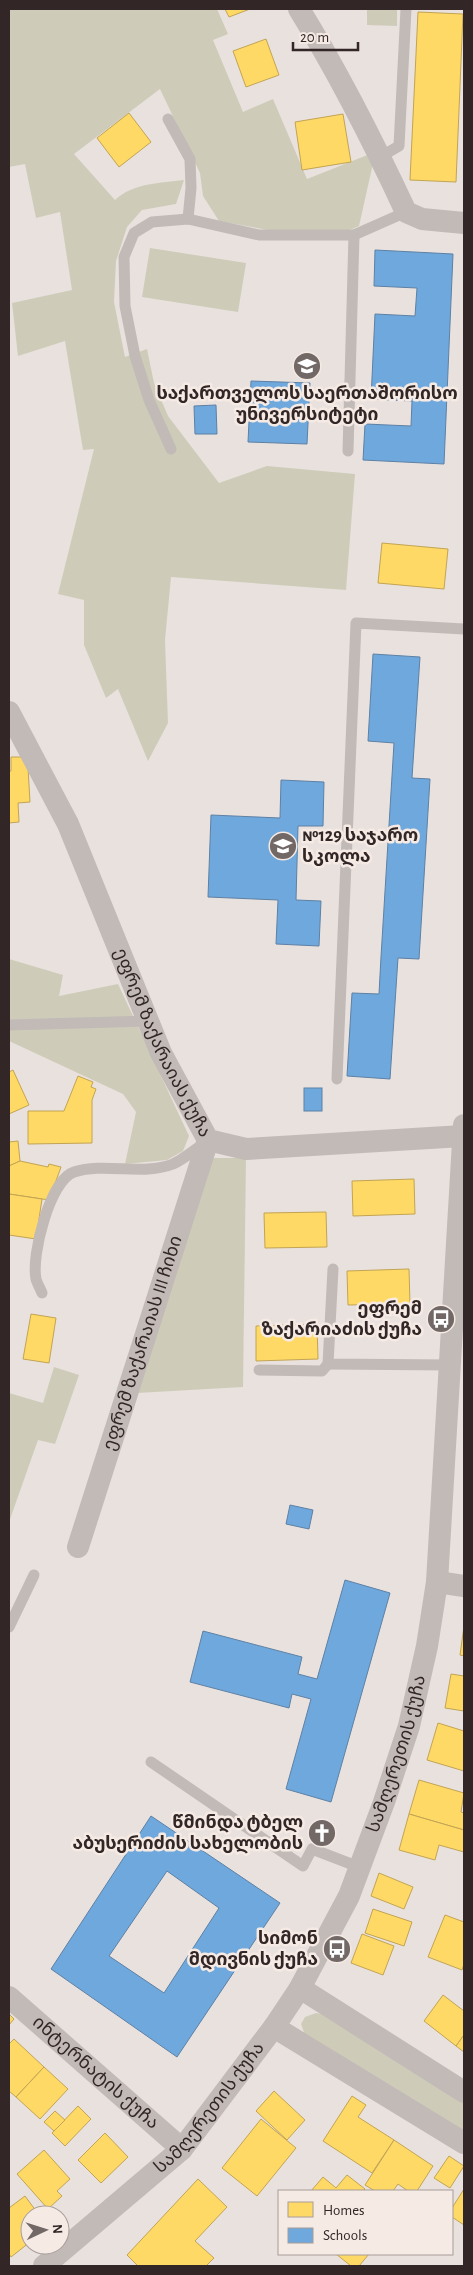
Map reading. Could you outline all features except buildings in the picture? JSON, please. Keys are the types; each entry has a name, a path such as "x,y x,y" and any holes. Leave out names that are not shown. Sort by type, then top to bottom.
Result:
{"street":[{"path":"299,9 323,47 406,212 422,220 464,223"},
{"name":"ეფრემ ზაქარაიას ქუჩა","path":"9,712 68,824 161,1053 208,1140 246,1149 464,1131"},
{"name":"სამღერეთის ქუჩა","path":"44,2266 182,2149 274,2027 300,1988 348,1896 384,1802 409,1726 427,1646 437,1582 450,1365 459,1289 464,1131"},
{"name":"ეფრემ ზაქარაიას III ჩიხი","path":"78,1547 208,1140"},
{"path":"437,1582 464,1586"},
{"path":"300,1988 464,2092"},
{"name":"ინტერნატის ქუჩა","path":"9,1997 182,2149"},
{"path":"274,2027 464,2143"}],"lane":[{"path":"380,157 399,146 406,9"},
{"path":"168,120 190,159 191,188 188,219"},
{"path":"170,449 149,400 135,356 125,306 124,257 134,232 152,222 188,219 259,235 354,235 406,212"},
{"path":"464,218 464,223"},
{"path":"348,451 354,235"},
{"path":"336,1079 356,623 464,629"},
{"path":"9,1025 148,1021"},
{"path":"42,1293 36,1278 41,1227 50,1203 66,1176 82,1170 157,1167 173,1164 208,1140"},
{"path":"259,1370 322,1371 328,1364 333,1269"},
{"path":"328,1364 450,1365"},
{"path":"9,1627 34,1575"},
{"path":"151,1762 303,1866 312,1849 359,1867"}],"shaded area":[{"path":"9,9 217,9 228,34 213,40 243,112 273,99 307,179 370,154 374,159 359,226 336,236 268,230 219,221 203,196 200,173 160,89 74,154 115,200 122,194 138,187 184,180 176,204 142,210 127,227 116,261 114,302 125,357 147,349 154,383 168,416 219,483 267,466 355,474 346,590 171,577 165,640 168,723 148,761 118,689 106,698 84,645 84,600 58,594 94,449 83,450 65,341 18,356 12,303 72,290 60,212 36,218 25,164 9,167"},
{"path":"367,9 397,9 397,26 367,25"},
{"path":"150,248 246,263 238,312 142,297"},
{"path":"9,959 63,975 59,996 118,984 189,1136 183,1151 167,1160 125,1164 136,1112 123,1094 9,1041"},
{"path":"211,1158 246,1158 243,1387 137,1393"},
{"path":"54,1367 79,1375 55,1444 38,1440 9,1522 9,1393 43,1403"},
{"path":"316,2013 327,2015 464,2099 464,2133 305,2035 301,2024 305,2017"}],"place":[{"name":"საქართველოს საერთაშორისო უნივერსიტეტი","path":"307,366"},
{"name":"№129 საჯარო სკოლა","path":"283,846"},
{"name":"ეფრემ ზაქარიაძის ქუჩა","path":"441,1319"},
{"name":"წმინდა ტბელ აბუსერიძის სახელობის","path":"322,1833"},
{"name":"სიმონ მდივნის ქუჩა","path":"337,1949"}]}
